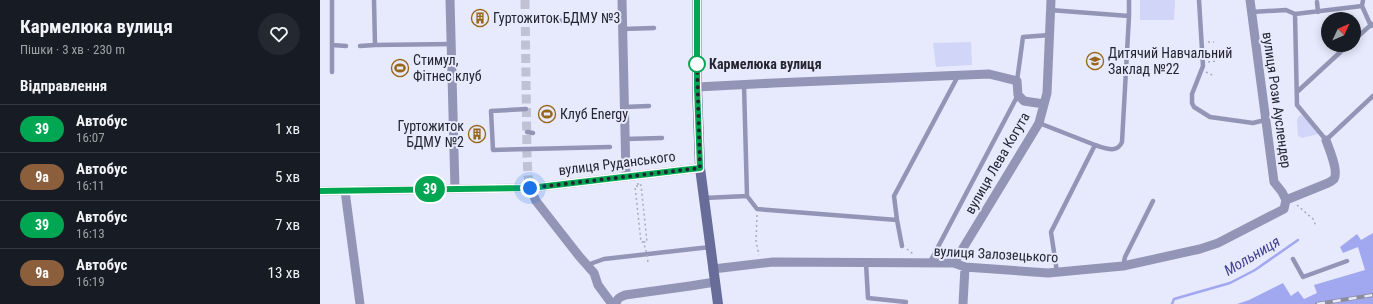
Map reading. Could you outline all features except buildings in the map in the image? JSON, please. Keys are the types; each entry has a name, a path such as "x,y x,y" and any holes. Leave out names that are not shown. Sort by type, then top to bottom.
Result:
{"street":[{"path":"450,0 455,188"},
{"path":"622,0 626,176"},
{"path":"697,0 697,87 700,168 718,304"},
{"name":"вулиця Лева Когута","path":"954,263 1038,123 1046,93 1051,0"},
{"name":"вулиця Рози Ауслендер","path":"1250,0 1274,182 1288,200"},
{"path":"697,87 781,82 989,74 1017,81 1018,95 1024,101 1044,104"},
{"name":"вулиця Залозецького","path":"713,269 760,263 954,263 965,267 1048,273 1123,266 1200,249 1218,243 1284,209 1288,200 1328,184 1334,179 1336,173 1326,140"},
{"name":"вулиця Руданського","path":"320,191 530,188 700,168"},
{"path":"530,188 536,201 594,273 598,285 612,304"},
{"path":"345,191 360,304"},
{"path":"963,304 965,267"},
{"path":"616,304 619,297 625,295 715,282"}],"lane":[{"path":"332,0 332,72"},
{"path":"374,0 375,46"},
{"path":"1038,123 1095,145 1112,149 1117,149 1120,146 1122,142 1129,0"},
{"path":"1199,0 1203,66 1192,94 1192,103 1194,107 1210,117 1253,123 1265,120"},
{"path":"1317,2 1318,12"},
{"path":"1251,12 1286,10 1295,14 1318,12 1363,3 1372,25 1361,34"},
{"path":"1050,10 1129,16"},
{"path":"1295,14 1297,105 1326,140 1373,96"},
{"path":"526,22 583,20"},
{"path":"622,29 654,28"},
{"path":"1017,81 1023,37 1050,35"},
{"path":"360,46 451,44"},
{"path":"332,45 346,46"},
{"path":"1297,92 1340,52"},
{"path":"902,246 894,196 958,76"},
{"path":"744,85 747,196 757,209 897,220"},
{"path":"929,264 1018,95"},
{"path":"624,107 649,106"},
{"path":"526,109 491,111 493,150 610,147"},
{"path":"527,132 533,133"},
{"path":"624,139 662,138"},
{"path":"1057,272 1051,232 1095,145"},
{"path":"704,198 747,196"},
{"path":"1123,266 1125,257 1153,201"},
{"path":"587,265 604,259 710,247"},
{"path":"1293,259 1303,277 1348,261"},
{"path":"866,263 868,298 906,302"}],"path":[{"path":"637,175 638,186 635,186 641,242 644,242 648,262"},
{"path":"638,186 641,185 647,242 644,242"},
{"path":"1288,200 1313,219 1316,226"},
{"path":"757,209 756,241 760,263"},
{"path":"902,246 916,256"}],"shaded area":[{"path":"1140,0 1175,0 1174,20 1140,20"},
{"path":"971,42 972,65 936,67 933,43"},
{"path":"1302,115 1318,134 1302,138 1298,136 1297,120 1299,116"},
{"path":"1373,233 1373,304 1237,304 1249,300 1283,283 1291,296 1298,291 1304,299 1317,293 1314,285 1365,270 1358,247 1343,253 1340,247 1357,234 1361,240"}],"waterway":[{"name":"Мольниця","path":"1172,304 1174,299 1230,283 1255,270 1298,240"}],"tunnel":[{"path":"525,0 527,157 530,188"}],"railway":[{"path":"1317,304 1373,295"}],"bus line":[{"name":"39","path":"320,191 530,188 700,168 697,87 697,0"}],"place":[{"name":"Гуртожиток БДМУ №3","path":"480,18"},
{"name":"Дитячий Навчальний Заклад №22","path":"1095,61"},
{"name":"Кармелюка вулиця","path":"697,64"},
{"name":"Стимул, Фітнес клуб","path":"400,68"},
{"name":"Клуб Energy","path":"547,114"},
{"name":"Гуртожиток БДМУ №2","path":"477,134"}],"route":[{"path":"530,188 700,168 697,64"}]}
